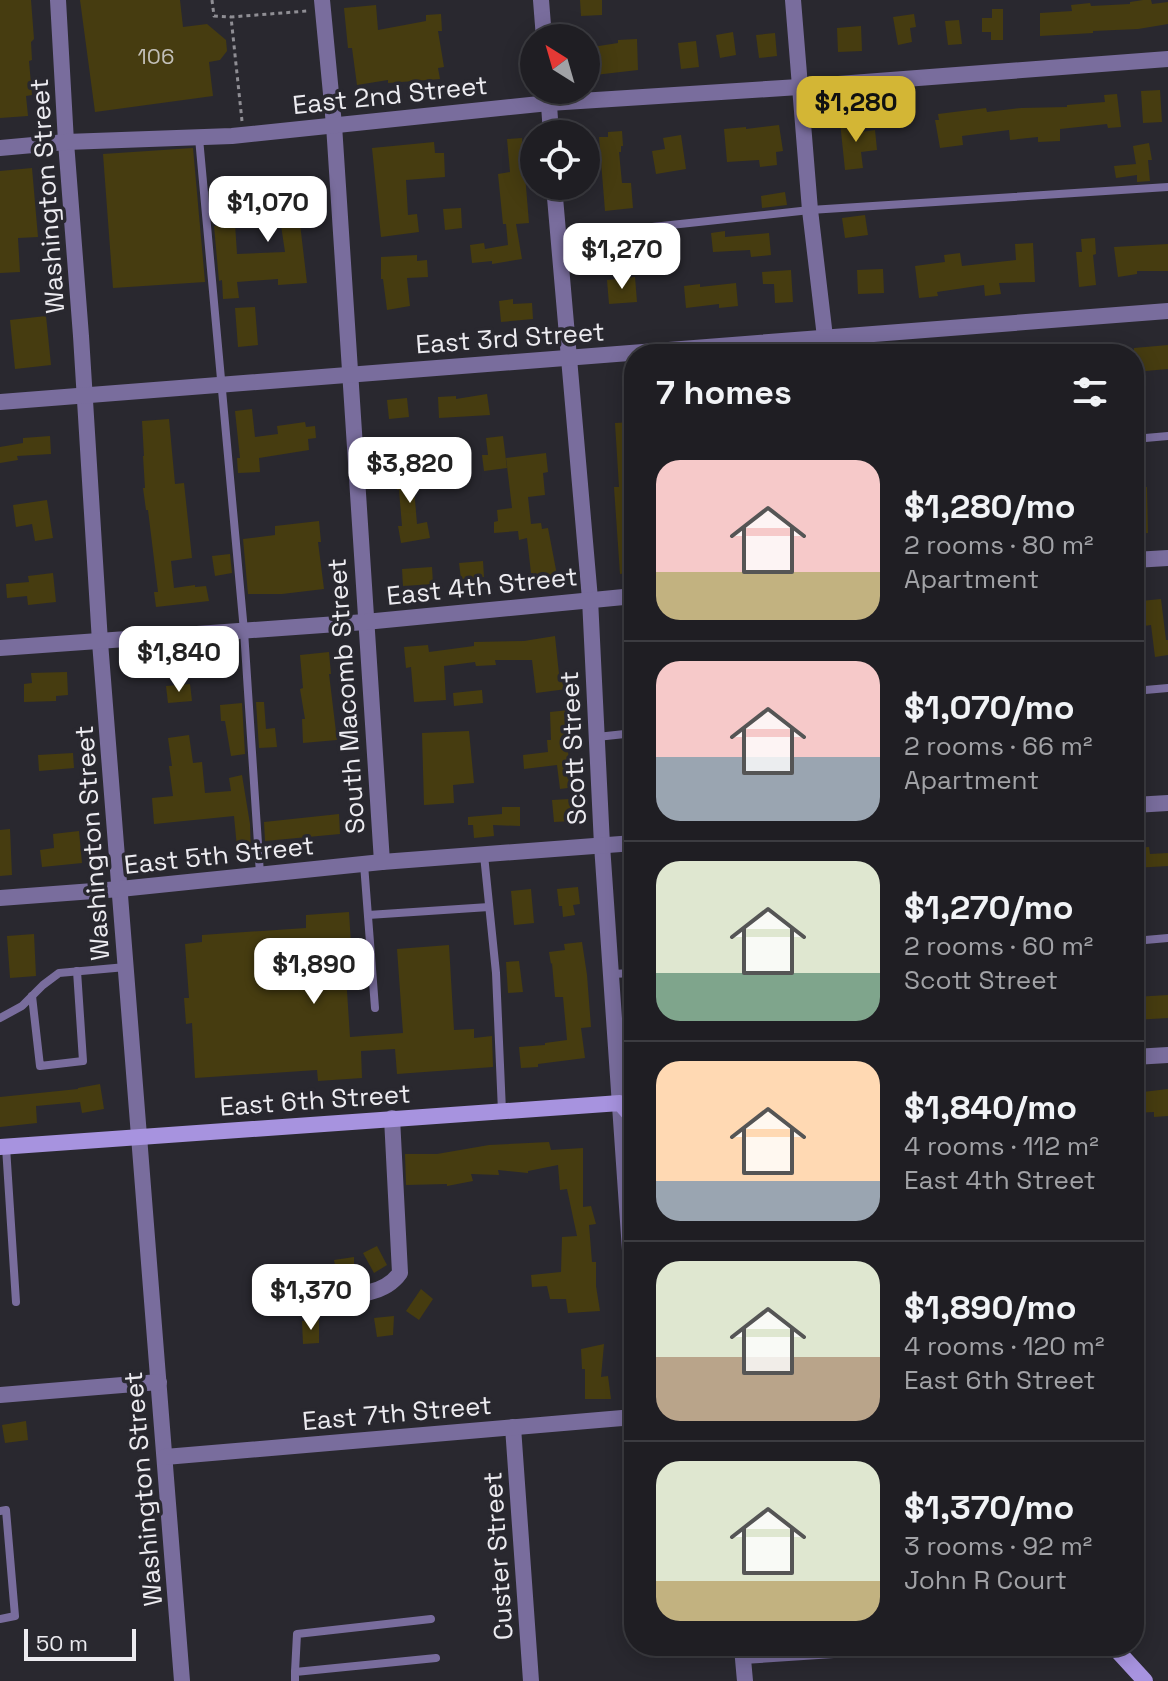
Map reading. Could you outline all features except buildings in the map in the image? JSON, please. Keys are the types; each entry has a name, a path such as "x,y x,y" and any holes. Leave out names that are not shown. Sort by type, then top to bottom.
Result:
{"street":[{"name":"Washington Street","path":"58,0 100,642 182,1681"},
{"path":"541,0 543,24"},
{"path":"793,0 825,344"},
{"name":"South Macomb Street","path":"322,5 334,125 382,862"},
{"name":"East 2nd Street","path":"600,95 799,87 1168,59"},
{"name":"East 2nd Street","path":"0,148 66,142 199,138 334,125 520,101"},
{"name":"Scott Street","path":"555,200 590,599 611,974 624,1078"},
{"name":"East 3rd Street","path":"845,344 1168,311"},
{"name":"East 3rd Street","path":"0,402 624,355"},
{"path":"1144,559 1168,558"},
{"name":"East 4th Street","path":"0,648 365,622 624,597"},
{"path":"1144,804 1168,803"},
{"name":"East 5th Street","path":"0,898 382,862 624,844"},
{"path":"1144,1056 1168,1055"},
{"name":"East 6th Street","path":"3,1147 624,1102"},
{"path":"314,1295 379,1291 397,1279 400,1273 392,1118"},
{"path":"0,1395 159,1382"},
{"name":"East 7th Street","path":"165,1457 624,1418"},
{"name":"Custer Street","path":"513,1427 531,1681"},
{"path":"742,1656 745,1681"},
{"path":"1122,1656 1145,1681"}],"lane":[{"path":"199,138 244,631 261,875"},
{"path":"558,238 810,210 1168,187"},
{"path":"1144,438 1168,436"},
{"path":"1144,690 1168,688"},
{"path":"597,737 624,734"},
{"path":"484,855 496,973 502,1111"},
{"path":"364,864 375,1008"},
{"path":"368,915 489,907"},
{"path":"1144,940 1168,938"},
{"path":"0,1018 22,1006 59,973 126,967"},
{"path":"32,996 40,1066 83,1061 77,971"},
{"path":"611,974 624,973"},
{"path":"3,1147 16,1302"},
{"path":"0,1511 6,1510 15,1616 0,1619"},
{"path":"431,1619 297,1634 295,1677 436,1658"}],"path":[{"path":"212,0 214,16 231,17 286,14 322,5"},
{"path":"231,17 240,108"}]}
